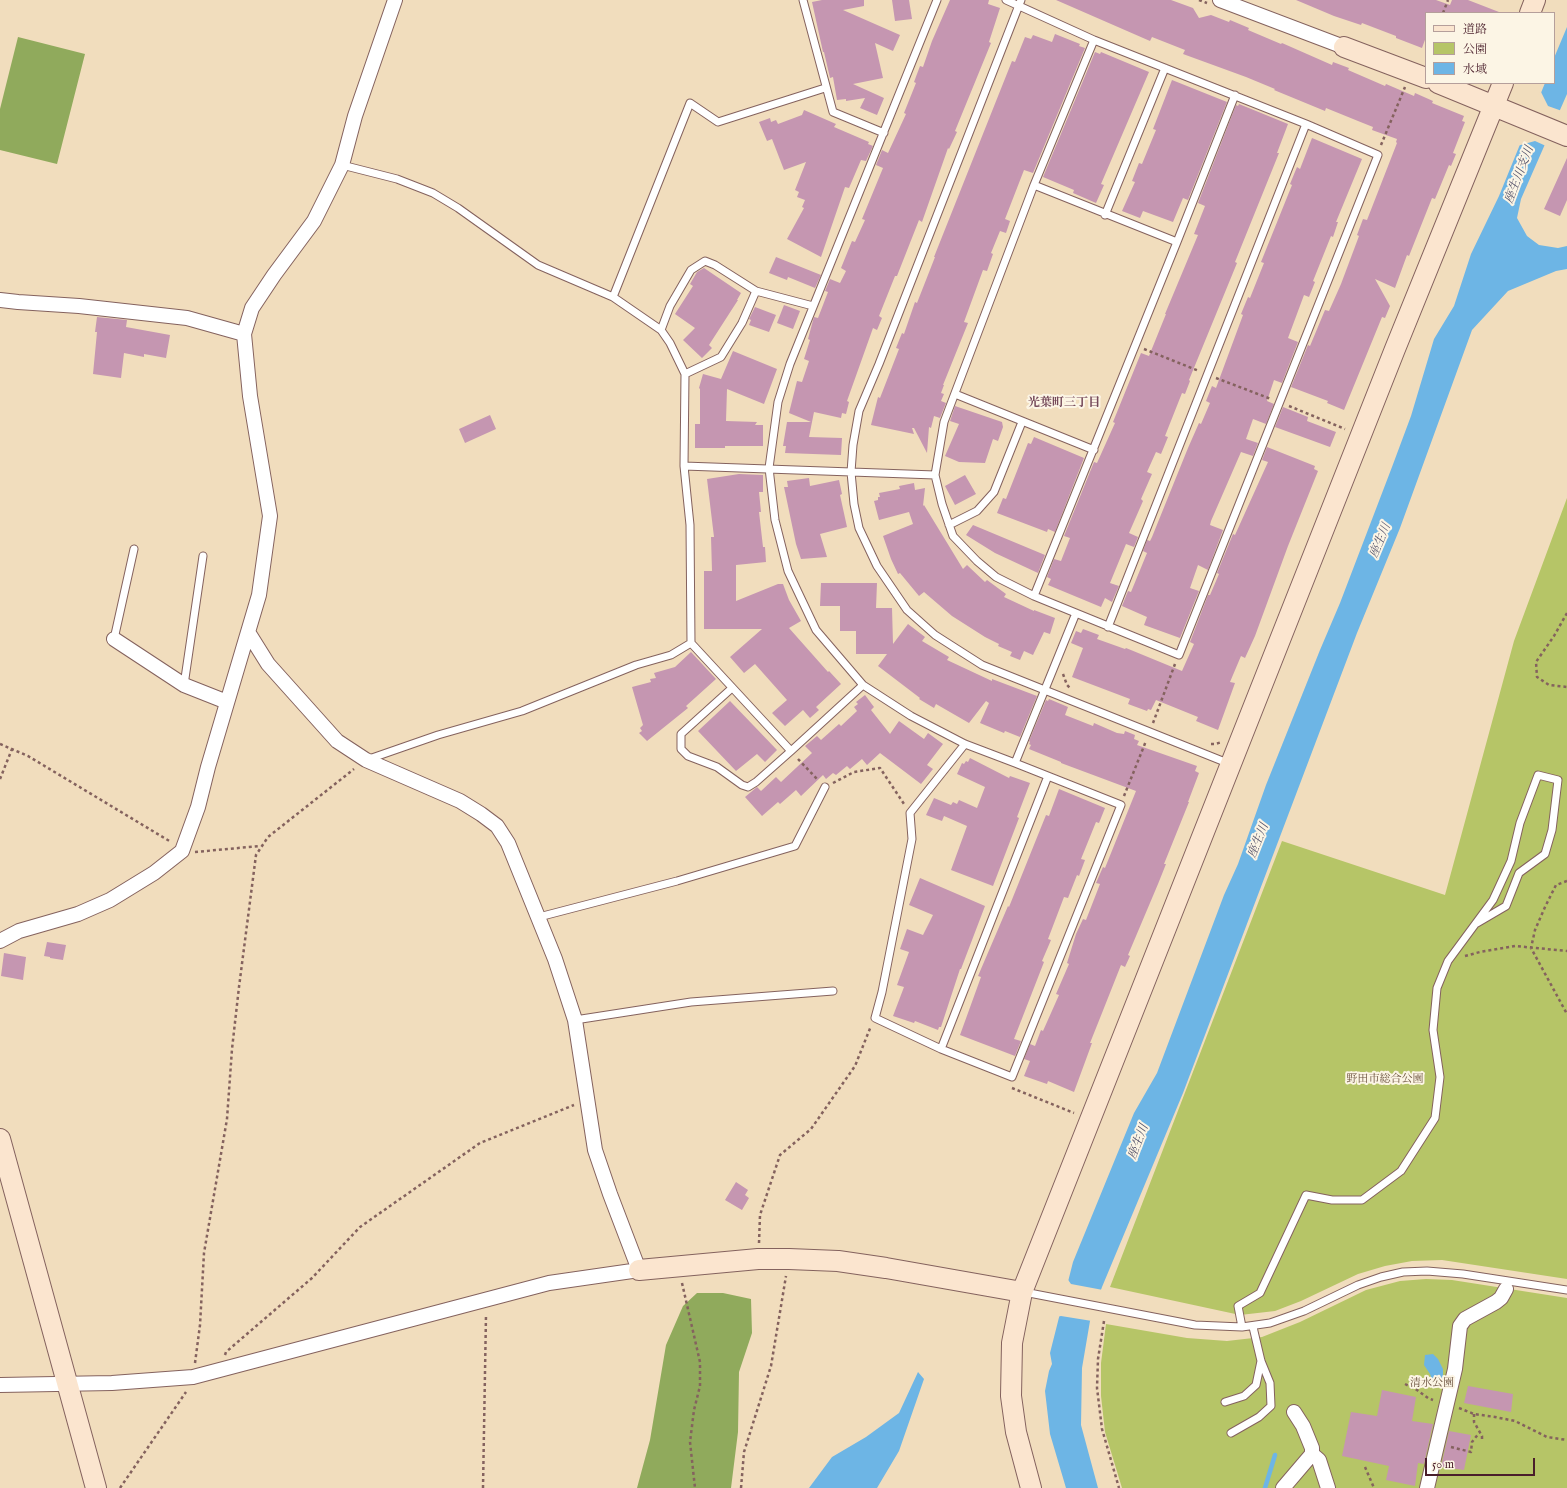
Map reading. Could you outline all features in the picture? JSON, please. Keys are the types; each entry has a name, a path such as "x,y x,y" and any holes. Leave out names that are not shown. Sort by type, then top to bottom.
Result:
{"street":[{"path":"0,941 19,931 78,914 110,900 154,873 182,851 198,807 227,702 260,595 270,516 250,396 244,334 252,308 274,275 314,221 342,165 355,116 395,0"},
{"path":"1220,0 1418,76"},
{"path":"1530,12 1535,0"},
{"path":"1440,84 1565,135"},
{"path":"1031,1488 1016,1432 1011,1396 1012,1343 1022,1292 1395,349 1503,109 1503,84"},
{"path":"0,300 80,306 187,318 244,334"},
{"path":"248,632 268,664 337,741 366,760 460,801 482,814 497,826 508,843 517,862 555,959 575,1020 595,1150 639,1270"},
{"path":"114,639 184,684 227,702"},
{"path":"0,1139 96,1488"},
{"path":"0,1385 112,1383 193,1377 548,1283 639,1270 758,1259 789,1258 838,1261 1022,1292"},
{"path":"1428,1488 1455,1369 1460,1326 1465,1319 1501,1298 1506,1289"},
{"path":"1283,1488 1312,1454 1312,1448 1303,1426 1294,1412"},
{"path":"1312,1454 1319,1460 1328,1488"}],"lane":[{"path":"803,0 832,112 884,133"},
{"path":"937,0 790,364 778,402 769,468 775,520 788,571 816,630 863,685 911,716 965,744 1121,805 1012,1077 941,1049 875,1018 882,992 912,839 910,813 965,744"},
{"path":"1006,0 1020,3 1094,40 1306,124 1378,155 1179,655 1034,596 996,577 977,562 953,536 942,504 935,475 944,422 1034,185 1094,40"},
{"path":"1020,3 879,364 859,411 853,446 851,472 854,504 859,528 877,566 907,610 935,635 982,665 1230,764"},
{"path":"1105,214 1164,68"},
{"path":"613,297 690,103 718,122 825,88"},
{"path":"1034,596 1136,346 1234,95"},
{"path":"1108,626 1306,124"},
{"path":"342,165 397,179 433,193 458,208 538,265 613,297 661,330 670,343 685,374 684,466 690,525 691,643 791,751"},
{"path":"1034,185 1177,242"},
{"path":"661,330 670,306 690,270 705,261 715,265 756,291 813,306"},
{"path":"685,374 721,357 742,323 756,291"},
{"path":"955,394 1094,450"},
{"path":"949,525 977,511 994,492 1022,422"},
{"path":"684,466 935,475"},
{"path":"114,639 134,550"},
{"path":"184,684 203,556"},
{"path":"1015,763 1076,613"},
{"path":"366,760 438,735 522,711 636,665 671,655 691,643"},
{"path":"732,688 681,734 681,749 688,756 717,767 742,785 748,787 756,782 791,751 863,685"},
{"path":"1242,1327 1238,1306 1260,1294 1306,1195 1332,1200 1362,1200 1401,1171 1435,1118 1440,1077 1433,1030 1437,988 1448,962 1492,900 1511,861 1520,823 1538,775 1558,780 1552,830 1545,854 1519,873 1506,906 1477,923"},
{"path":"941,1049 1048,776"},
{"path":"539,917 677,881 795,846 825,787"},
{"path":"575,1020 691,1002 833,991"},
{"path":"1022,1292 1195,1325 1253,1327 1270,1323 1304,1311 1358,1285 1381,1277 1403,1272 1427,1271 1463,1274 1567,1290"},
{"path":"1231,1433 1259,1417 1271,1406 1270,1383 1261,1361 1253,1327"},
{"path":"1225,1402 1244,1396 1256,1385 1261,1361"}],"path":[{"path":"1443,12 1448,0"},
{"path":"1378,155 1418,76"},
{"path":"1136,346 1346,429"},
{"path":"1567,613 1554,636 1536,662 1537,677 1549,685 1567,687"},
{"path":"1063,672 1067,685 1071,689"},
{"path":"1146,719 1160,725"},
{"path":"1210,744 1224,741"},
{"path":"0,744 28,756 174,843 182,851 198,852 260,846"},
{"path":"0,779 12,749"},
{"path":"791,751 825,787 854,772 880,768 910,813"},
{"path":"120,1488 188,1388 193,1377 200,1325 204,1253 227,1119 232,1049 256,855 260,846 268,837 366,760"},
{"path":"1567,881 1556,885 1535,930 1531,948 1567,1014"},
{"path":"1448,962 1480,952 1515,946 1567,952"},
{"path":"758,1259 760,1215 780,1155 811,1129 855,1066 875,1018"},
{"path":"1012,1077 1008,1086 1076,1113"},
{"path":"218,1370 226,1352 312,1278 360,1227 480,1143 588,1100"},
{"path":"741,1488 744,1452 772,1366 789,1258"},
{"path":"678,1267 700,1362 700,1386 694,1410 690,1442 695,1488"},
{"path":"484,1488 486,1299"},
{"path":"1104,1321 1098,1359 1098,1388 1102,1429 1119,1488"},
{"path":"1405,1384 1428,1398 1474,1414 1496,1417 1515,1422 1547,1437 1567,1440"},
{"path":"1474,1414 1474,1422 1482,1436 1482,1439"},
{"path":"1438,1444 1471,1452 1472,1442 1479,1433"},
{"path":"1365,1467 1374,1488"}],"green space":[{"path":"18,37 85,54 57,164 0,150 0,109"},
{"name":"野田市総合公園","path":"1567,498 1567,1279 1442,1260 1412,1261 1385,1266 1358,1274 1301,1301 1275,1311 1240,1315 1110,1287 1282,841 1445,895 1514,641"},
{"name":"清水公園","path":"1426,1279 1452,1280 1567,1298 1567,1488 1122,1488 1105,1432 1101,1396 1101,1363 1106,1324 1187,1338 1227,1341 1262,1337 1300,1322 1366,1290 1400,1281"},
{"path":"697,1293 723,1293 751,1299 752,1333 739,1372 738,1432 731,1488 637,1488 650,1440 666,1345 683,1306"}],"water":[{"path":"1567,27 1567,94 1521,199 1517,218 1527,236 1539,245 1558,248 1567,246 1567,269 1556,271 1508,291 1472,330 1400,528 1357,633 1183,1093 1102,1287 1090,1321 1082,1368 1081,1425 1098,1488 1066,1488 1050,1434 1045,1391 1052,1364 1050,1353 1073,1262 1134,1113 1157,1073 1224,895 1238,864 1266,785 1340,603 1392,467 1411,416 1434,339 1454,306 1471,254 1499,196 1545,84 1555,84 1555,56"},
{"path":"1433,1354 1438,1359 1443,1369 1443,1382 1433,1383 1430,1374 1424,1365 1425,1355"},
{"path":"918,1372 924,1379 899,1451 877,1488 809,1488 832,1457 866,1437 899,1413"}],"pier":[{"path":"1540,90 1548,106 1562,111 1546,146 1535,141 1517,146"},
{"path":"1066,1277 1071,1284 1103,1290 1092,1321 1061,1316 1056,1317"}],"building":[{"path":"822,0 864,0 864,6 843,10 900,35 893,51 875,43 883,78 853,84 884,98 877,115 860,108 865,98 846,101 846,99 837,100 833,77 830,78 812,2"},
{"path":"892,0 909,0 912,19 895,21"},
{"path":"950,0 989,0 988,4 1000,8 989,42 991,43 955,131 957,132 949,149 948,148 922,222 919,220 897,276 895,276 879,316 882,318 877,330 873,328 847,401 849,402 846,414 842,413 841,418 814,412 809,437 842,438 841,455 785,453 786,446 783,446 787,422 811,422 789,413 797,381 802,382 809,361 804,359 810,340 808,339 814,317 818,318 828,292 825,291 830,279 840,283 846,271 841,268 852,241 855,242 865,220 862,219 883,168 876,165 882,150 888,153 906,114 904,113 916,83 914,82 920,66 923,67 932,41"},
{"path":"1056,0 1171,0 1193,8 1199,18 1211,15 1229,22 1230,20 1249,28 1248,30 1332,65 1333,62 1349,68 1348,70 1385,86 1386,84 1414,96 1415,93 1433,101 1432,103 1464,116 1462,121 1465,122 1453,153 1456,154 1451,166 1449,165 1435,199 1432,198 1409,256 1407,255 1395,288 1375,279 1390,306 1385,318 1382,317 1344,410 1327,403 1328,401 1291,387 1308,345 1310,346 1325,310 1329,311 1341,284 1359,236 1357,235 1363,219 1367,220 1397,143 1397,139 1372,130 1373,127 1326,108 1325,111 1246,77 1183,54 1185,50 1152,37 1150,41"},
{"path":"1296,0 1436,0 1450,5 1452,0 1468,0 1499,12 1425,12 1425,40 1422,48 1362,23 1361,25 1334,16"},
{"path":"1055,34 1080,44 1079,46 1085,48 1033,173 1024,170 1005,219 1010,221 1006,233 1000,231 991,253 993,254 987,271 983,270 964,322 968,323 943,385 941,393 944,394 941,401 946,403 940,418 934,416 931,428 929,427 927,453 914,428 912,428 914,434 871,425 878,397 880,398 899,349 896,348 902,333 904,334 915,302 917,303 1012,61 1015,62 1025,37 1031,39 1033,35 1052,42"},
{"path":"1095,52 1100,54 1101,52 1149,72 1101,184 1104,185 1096,203 1073,193 1074,190 1043,177"},
{"path":"1172,80 1227,102 1188,200 1183,198 1173,222 1143,211 1140,218 1122,211 1135,182 1132,181 1139,163 1142,164 1156,130 1153,129"},
{"path":"1239,104 1288,124 1277,153 1279,153 1235,262 1237,263 1189,380 1190,381 1185,394 1182,393 1165,436 1168,437 1161,454 1156,452 1147,472 1152,474 1141,499 1143,501 1129,533 1138,537 1134,547 1126,544 1110,583 1119,586 1112,602 1105,598 1101,607 1048,585 1051,579 1047,577 1054,559 1061,561 1070,538 1064,536 1094,462 1097,463 1115,423 1113,422 1141,353 1149,356 1198,235 1194,234 1205,206 1198,203 1236,105 1238,106"},
{"path":"804,110 836,124 834,127 869,142 868,144 873,146 866,161 861,160 849,188 845,187 821,257 787,239 804,208 802,207 805,200 797,197 799,192 795,190 806,162 784,170 772,139 767,141 759,122 770,118 771,122 776,120 778,124 802,115"},
{"path":"1312,138 1362,159 1336,222 1338,222 1333,237 1331,236 1313,281 1315,282 1309,297 1304,295 1288,338 1298,342 1282,383 1274,380 1267,401 1274,404 1266,424 1253,419 1246,439 1258,443 1253,456 1241,452 1211,521 1210,525 1223,530 1208,570 1198,565 1190,588 1199,591 1180,638 1144,625 1147,617 1122,606 1128,591 1131,592 1147,553 1143,551 1147,540 1150,541 1152,537 1188,448 1210,403 1206,401 1212,386 1216,388 1243,315 1241,314 1248,297 1250,298 1264,263 1261,262 1292,185 1290,184 1297,167 1300,169"},
{"path":"1567,158 1567,200 1560,216 1544,209"},
{"path":"776,257 821,275 815,288 788,277 787,280 769,273"},
{"path":"704,268 741,293 709,345 712,348 702,358 683,340 695,328 675,314 693,286 690,284 697,272"},
{"path":"784,305 800,311 793,329 777,323"},
{"path":"755,307 776,315 769,332 749,325 751,320 749,319"},
{"path":"97,317 127,320 126,327 170,335 166,358 144,354 144,357 124,353 121,378 93,374"},
{"path":"733,351 777,369 764,404 727,389 726,421 757,422 755,425 763,425 763,446 695,448 695,424 700,424 699,388 703,374 721,379"},
{"path":"955,406 1002,422 1003,427 998,441 993,439 985,463 959,462 945,456 959,424 950,421"},
{"path":"1283,407 1308,417 1307,421 1336,432 1330,447 1275,427"},
{"path":"490,415 496,429 465,443 459,429"},
{"path":"1034,437 1084,458 1055,532 1048,529 1047,532 997,513 1003,498 1006,499 1028,443 1031,444"},
{"path":"1267,447 1315,466 1314,469 1318,471 1288,546 1255,636 1245,658 1241,656 1230,682 1235,683 1218,730 1196,721 1198,717 1156,700 1151,710 1148,709 1147,711 1128,704 1130,699 1072,677 1083,648 1071,643 1076,631 1081,633 1083,629 1099,635 1097,639 1125,649 1126,648 1182,671 1194,644 1190,642 1208,595 1210,595 1219,574 1217,573 1233,534 1235,535 1268,462 1262,460"},
{"path":"739,474 763,475 763,492 759,492 761,512 759,512 766,562 736,565 736,601 778,584 783,584 789,600 801,621 789,628 828,672 829,671 841,684 816,707 819,710 810,718 803,710 785,726 772,713 787,700 755,664 744,673 730,657 762,629 704,629 704,571 712,571 711,537 714,537 707,479"},
{"path":"965,475 976,494 955,505 945,486"},
{"path":"809,478 810,486 839,480 842,494 840,495 847,527 820,534 827,557 801,559 796,544 784,487 788,487 787,481"},
{"path":"914,483 915,490 925,488 923,506 924,505 963,569 967,565 985,582 987,580 1006,594 1004,597 1034,611 1055,618 1050,634 1044,632 1033,655 1024,651 1020,660 1010,656 1012,652 998,646 999,644 952,616 924,592 919,596 900,573 898,574 883,536 913,524 909,512 879,520 874,501 878,500 878,497 880,497 879,493 900,489 899,486"},
{"path":"973,525 1045,555 1038,573 995,553 966,535"},
{"path":"821,583 877,583 876,608 892,608 893,644 908,624 925,637 922,641 949,657 947,660 992,681 992,679 1037,696 1020,737 1005,731 1004,733 980,723 989,703 986,701 969,723 936,704 934,708 919,699 920,698 878,666 887,654 856,654 856,631 840,631 840,606 820,606"},
{"path":"691,652 716,679 686,706 688,708 647,741 639,733 642,731 640,728 643,725 632,687 651,682 650,679 656,678 654,673 675,667"},
{"path":"865,695 874,707 871,710 890,734 899,721 924,739 928,733 943,744 927,765 933,769 921,784 880,753 867,765 862,759 850,769 847,766 836,775 833,773 826,779 823,775 801,796 796,790 780,804 778,802 762,816 745,797 757,787 761,791 776,777 781,782 812,753 805,746 817,736 821,740 839,724 841,726 857,711 854,707 858,704 856,702"},
{"path":"1049,699 1068,707 1065,715 1093,726 1094,723 1117,733 1124,734 1125,731 1135,735 1134,739 1139,741 1137,745 1197,766 1195,771 1199,773 1164,864 1166,864 1128,955 1130,956 1125,967 1121,965 1090,1043 1092,1043 1074,1092 1048,1081 1047,1084 1024,1076 1030,1061 1024,1059 1030,1044 1035,1046 1041,1030 1043,1031 1059,995 1056,994 1069,964 1067,963 1076,934 1083,919 1086,920 1100,884 1096,883 1103,867 1105,868 1136,791 1061,763 1029,749 1031,745 1029,744 1029,741 1046,700 1048,701"},
{"path":"730,701 777,750 765,762 757,754 736,771 698,731"},
{"path":"970,758 1009,778 1010,776 1030,783 1017,817 1019,818 993,886 951,870 967,826 944,816 942,821 926,815 934,798 951,805 953,802 957,804 959,800 977,808 985,787 957,774 962,763 964,764 966,761 968,762"},
{"path":"1059,789 1105,808 1099,823 1096,822 1081,859 1085,860 1079,876 1077,875 1068,898 1064,897 1048,939 1051,940 1042,961 1044,962 1014,1039 1021,1041 1015,1056 960,1035 981,977 978,976 1008,906 1009,907 1046,815 1049,816"},
{"path":"920,878 985,906 960,969 941,1027 939,1027 938,1030 915,1021 914,1023 893,1016 904,987 897,985 909,952 900,949 907,929 923,935 933,915 909,905"},
{"path":"47,942 66,945 63,960 44,956"},
{"path":"4,953 26,957 23,980 1,976"},
{"path":"736,1182 748,1190 745,1195 749,1198 742,1210 725,1200"},
{"path":"1468,1386 1513,1394 1511,1412 1464,1403"},
{"path":"1382,1390 1416,1397 1412,1421 1433,1424 1424,1464 1418,1463 1415,1486 1386,1480 1389,1466 1342,1456 1351,1412 1377,1416"},
{"path":"1449,1431 1471,1435 1464,1470 1441,1467"}],"waterway":[{"path":"1265,1488 1275,1455"}],"district":[{"name":"光葉町三丁目","path":"1064,404"}],"water label":[{"name":"座生川支川","path":"1520,175"},
{"name":"座生川","path":"1381,541"},
{"name":"座生川","path":"1259,841"},
{"name":"座生川","path":"1139,1142"}]}
